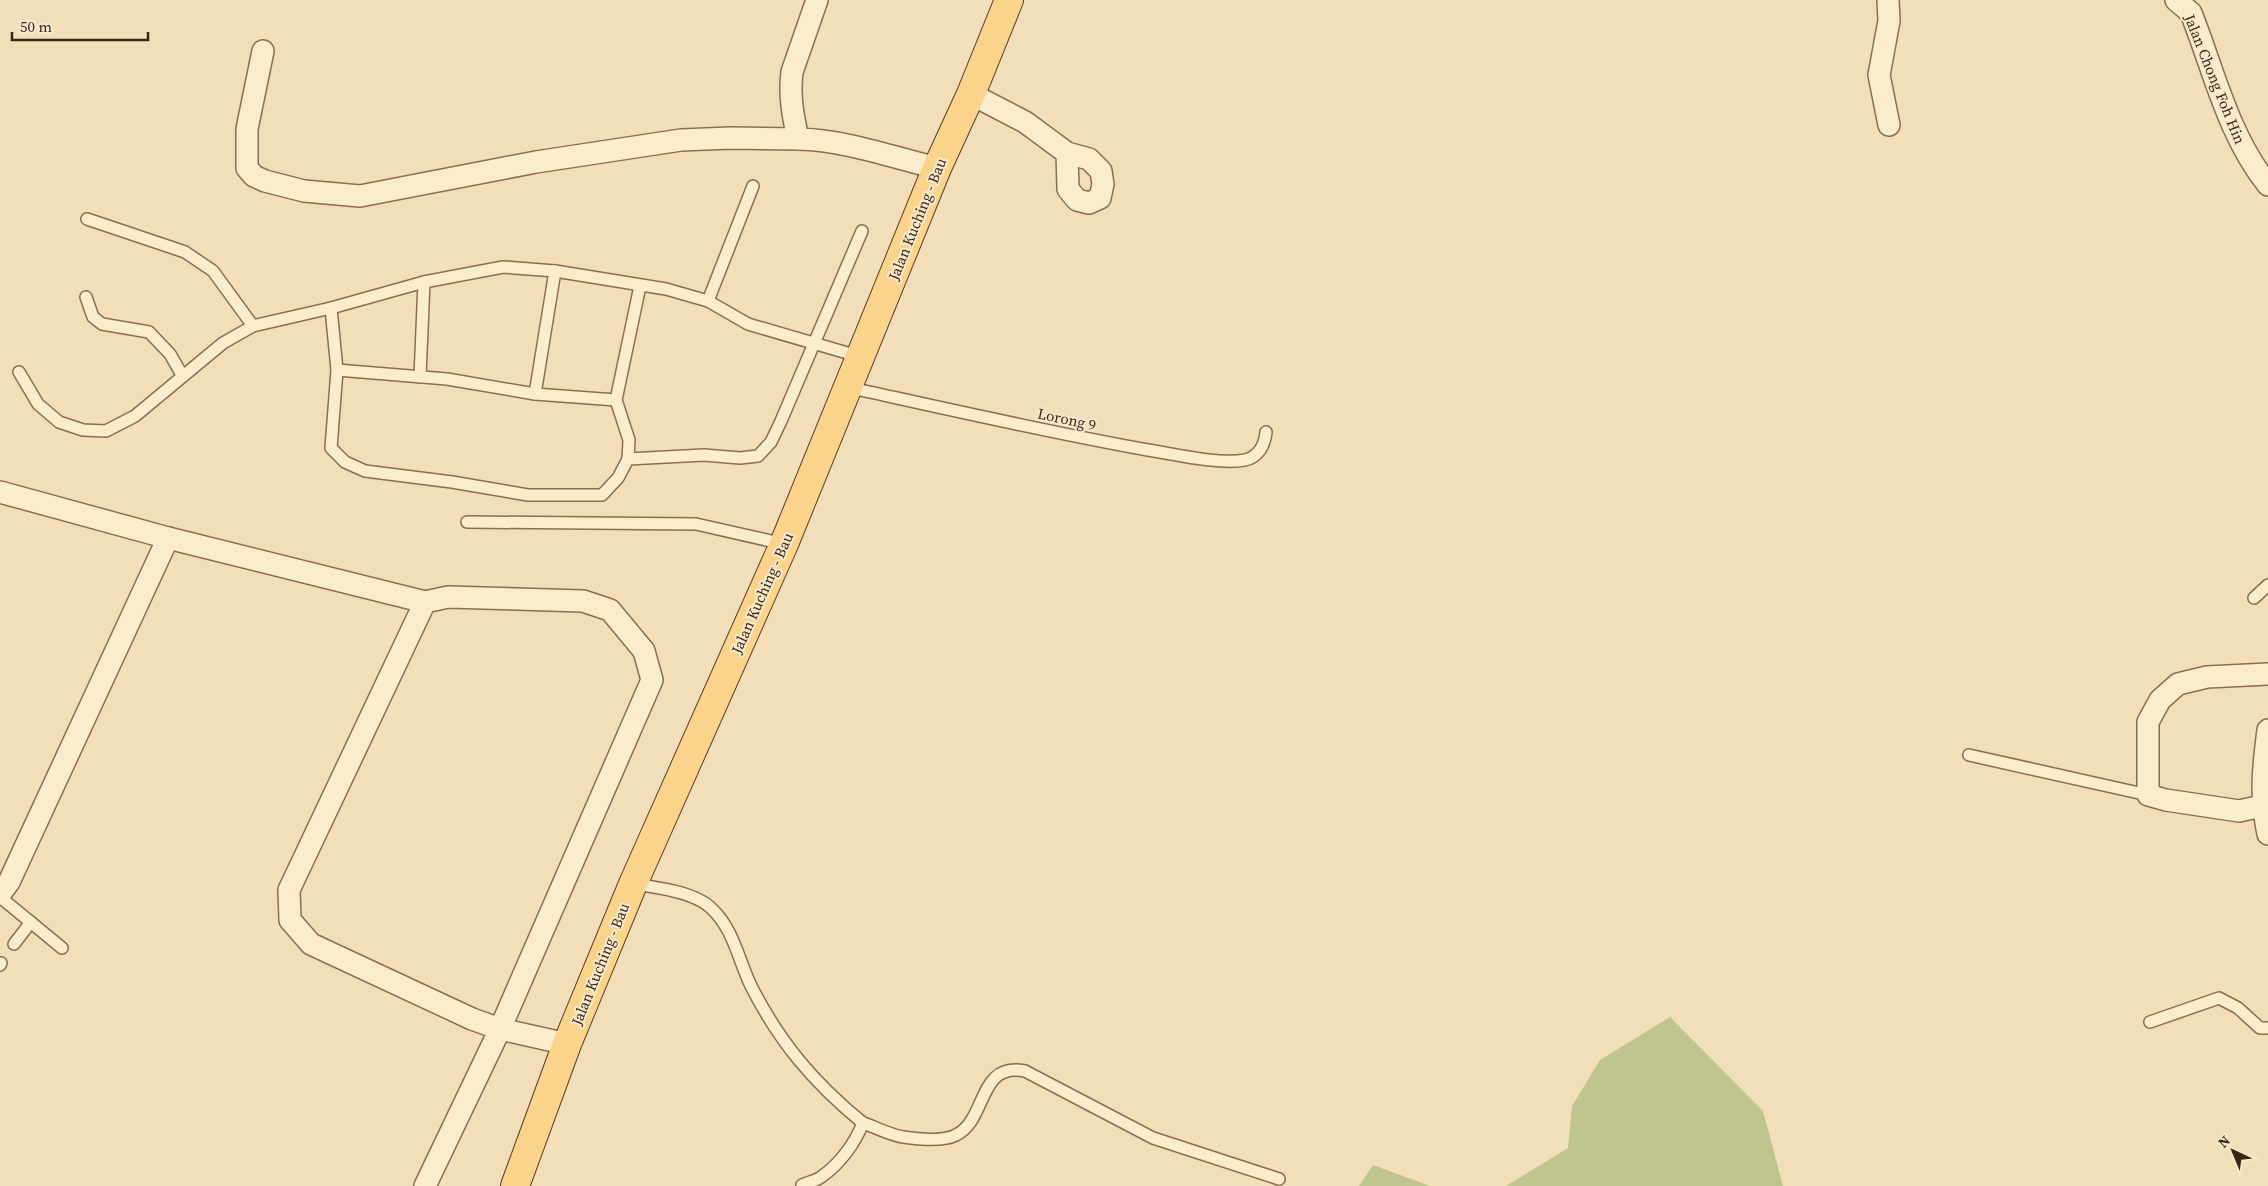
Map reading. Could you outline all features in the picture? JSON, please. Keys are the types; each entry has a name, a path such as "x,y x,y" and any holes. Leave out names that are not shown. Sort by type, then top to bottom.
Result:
{"main road":[{"name":"Jalan Kuching - Bau","path":"515,1186 567,1044 633,884 784,544 937,168 971,94 1009,0"}],"street":[{"path":"798,139 790,102 790,84 792,72 817,0"},
{"path":"1888,0 1889,21 1880,74 1889,125"},
{"name":"Jalan Chong Foh Hin","path":"2176,0 2191,13 2232,125 2244,151 2268,185"},
{"path":"263,52 246,129 247,168 254,176 265,181 304,191 360,196 536,162 681,140 730,138 817,139 937,168"},
{"path":"971,94 1025,122 1067,153"},
{"path":"0,492 168,538 425,602 448,597 582,600 610,610 644,652 652,680 500,1029 425,1186"},
{"path":"0,895 9,882 168,538"},
{"path":"425,602 289,890 290,920 311,944 500,1029 567,1044"},
{"path":"2262,806 2239,812 2166,800 2148,795 2148,722 2160,700 2178,684 2207,677 2268,674"},
{"path":"2268,730 2264,761 2262,806 2268,834"}],"lane":[{"path":"708,301 753,186"},
{"path":"87,219 185,252 213,271 253,326"},
{"path":"628,459 704,455 740,458 758,456 771,442 862,231"},
{"path":"19,372 38,404 59,422 83,430 106,431 135,416 223,342 253,326 331,308 424,282 503,267 555,271 666,289 708,301 748,324 815,342 861,357"},
{"path":"535,394 555,271"},
{"path":"420,377 424,282"},
{"path":"331,308 337,370 331,448 345,462 365,471 452,482 528,495 602,495 618,478 628,459 629,440 616,400 640,286"},
{"path":"86,297 93,317 102,324 149,332 170,354 182,375"},
{"path":"337,370 448,379 535,394 616,400"},
{"name":"Lorong 9","path":"847,387 1086,439 1196,458 1246,460 1256,454 1265,444 1266,432"},
{"path":"467,522 696,524 784,544"},
{"path":"2254,598 2268,585"},
{"path":"1969,755 2148,795"},
{"path":"633,884 688,896 711,907 730,931 751,985 779,1036 804,1068 830,1096 863,1123 902,1137 943,1138 956,1136 967,1127 993,1078 1012,1068 1026,1071 1154,1138 1279,1178"},
{"path":"0,895 62,948"},
{"path":"14,944 31,922"},
{"path":"2150,1022 2219,998 2238,1008 2260,1028 2268,1028"},
{"path":"802,1185 821,1177 839,1160 856,1140 863,1123"}],"green space":[{"path":"1670,1017 1763,1111 1783,1186 1506,1186 1568,1148 1572,1106 1600,1060"},
{"path":"1373,1165 1430,1186 1359,1186"}]}
